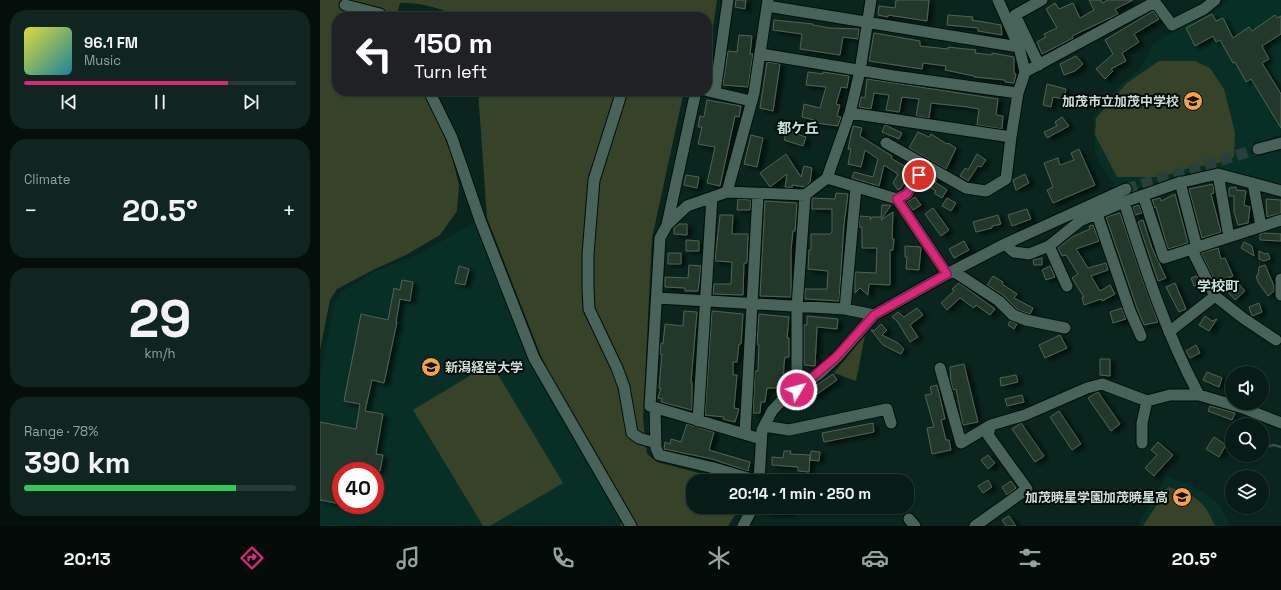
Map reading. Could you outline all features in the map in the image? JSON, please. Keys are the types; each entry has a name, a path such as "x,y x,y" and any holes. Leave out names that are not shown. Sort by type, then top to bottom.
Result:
{"street":[{"path":"712,86 728,0"},
{"path":"667,225 687,206 727,192 805,196 828,178 850,113 860,71 872,0"},
{"path":"886,144 966,188 986,191 1006,179 1018,93 1025,72 1019,47 998,0"},
{"path":"1039,66 1014,15 1042,0"},
{"path":"1025,72 1039,66 1154,1 1172,25 1204,9 1215,0"},
{"path":"727,192 738,147 752,101 761,54 768,3 869,22 1019,47"},
{"path":"345,5 372,12"},
{"path":"761,54 860,71 1018,93"},
{"path":"712,91 752,101"},
{"path":"432,96 452,138 480,220 534,358 631,526"},
{"path":"620,96 594,180 588,254 589,310 618,368 624,387 632,433 639,438 656,442"},
{"path":"695,96 667,225 660,238 650,406 761,439"},
{"path":"850,113 1011,137"},
{"path":"1258,149 1281,143"},
{"path":"897,199 907,194 925,165"},
{"path":"1218,174 1229,237"},
{"path":"1005,244 1014,252 1029,254 1049,246 1080,221 1124,202 1180,182 1218,174 1281,191"},
{"path":"828,178 897,199 950,272 999,301 1013,315 1026,320 1066,328"},
{"path":"1180,182 1194,249 1215,296 1243,318 1276,340"},
{"path":"1253,183 1261,226"},
{"path":"845,309 856,187"},
{"path":"758,474 761,439 764,426 772,411 836,357 874,315 950,272 1005,244 1126,189"},
{"path":"745,434 758,194"},
{"path":"1143,195 1164,258 1281,220"},
{"path":"797,390 797,306 805,196"},
{"path":"698,421 712,197"},
{"path":"1124,202 1144,266 1169,332 1186,371 1199,395"},
{"path":"1097,214 1130,311 1141,336"},
{"path":"1049,246 1067,286"},
{"path":"1281,279 1281,295"},
{"path":"1169,332 1215,296"},
{"path":"657,298 845,309 874,315"},
{"path":"940,368 961,443 991,425 1025,415 1087,388 1102,384 1147,401 1170,394 1199,395 1243,408 1281,423"},
{"path":"1142,443 1142,423 1147,401"},
{"path":"655,408 656,448 659,455 734,474"},
{"path":"764,426 789,430 887,408 890,423"},
{"path":"975,526 990,522 1027,489 988,435 991,425"},
{"path":"743,526 749,514"}],"shaded area":[{"path":"320,0 717,0 712,34 712,12 447,12 430,6 400,3 397,12 332,12 332,96 427,96 451,153 459,185 457,211 440,235 406,255 337,289 330,300 320,350"},
{"name":"加茂市立加茂中学校","path":"1229,0 1281,0 1281,134 1252,146 1252,157 1281,151 1281,185 1219,167 1192,172 1132,190 1127,181 1116,187 1099,162 1095,151 1093,116 1119,86 1141,68 1153,44 1194,20 1216,10"},
{"path":"1159,61 1195,61 1210,68 1224,89 1235,132 1234,157 1218,163 1189,168 1162,177 1117,177 1095,135 1096,118 1127,83"},
{"path":"478,96 683,96 652,238 643,419 647,454 657,462 702,474 686,474 686,514 736,514 728,526 620,526 625,504 554,383 541,356 487,218"},
{"name":"新潟経営大学","path":"480,220 520,322 631,526 320,526 320,376 334,303 341,292 376,271 418,254"},
{"path":"865,335 856,381 834,373"},
{"path":"491,363 563,483 490,526 483,526 413,410"},
{"name":"加茂暁星学園加茂暁星高","path":"1167,476 1200,490 1219,504 1230,526 1137,526"},
{"name":"加茂暁星学園加茂暁星高","path":"1168,487 1192,496 1198,500 1207,510 1215,526 1143,526"}],"building":[{"path":"736,0 746,0 745,9 735,7"},
{"path":"896,0 929,0 927,21 888,15 888,17 878,15 879,6 895,8"},
{"path":"1089,0 1101,0 1102,3 1108,0 1133,0 1115,9 1118,14 1072,36 1073,38 1042,54 1037,42 1046,37 1044,34 1057,28 1046,9 1055,3 1059,9 1073,3 1080,18 1094,10"},
{"path":"1153,11 1159,19 1134,34 1139,42 1122,53 1126,61 1111,69 1113,71 1105,79 1096,69 1113,54 1105,40"},
{"path":"1212,14 1216,21 1223,18 1233,38 1249,27 1252,31 1275,15 1277,18 1281,16 1281,34 1262,46 1269,59 1262,63 1281,94 1281,128 1251,79 1246,82 1220,40 1216,42 1213,36 1195,46 1186,28"},
{"path":"948,15 973,17 972,20 1001,25 1002,35 978,31 978,28 947,25"},
{"path":"774,20 813,24 830,28 859,29 858,39 843,37 840,55 800,49 802,34 773,30"},
{"path":"874,33 920,41 920,46 976,50 975,53 992,55 992,53 1014,57 1014,73 1016,74 1014,83 1005,82 1005,80 974,77 945,70 946,66 923,63 922,69 869,61"},
{"path":"739,35 752,36 750,54 753,54 748,87 723,85 728,51 737,52"},
{"path":"1076,56 1083,64 1075,71 1064,75 1060,64"},
{"path":"767,62 780,64 773,111 760,108"},
{"path":"808,72 823,74 823,72 849,76 847,88 841,87 836,104 840,105 837,116 841,117 838,126 817,123 818,121 802,117 804,104 820,108 826,87 806,85"},
{"path":"867,79 998,99 996,115 1003,116 1002,129 977,125 979,109 968,107 931,103 929,118 916,116 919,99 902,97 899,112 886,110 889,95 874,93 871,109 859,107 861,97 865,98"},
{"path":"1047,84 1066,89 1064,99 1053,97 1051,107 1043,105"},
{"path":"707,100 741,106 739,117 735,116 720,186 707,183 715,147 698,144 702,127 698,127 700,116 704,117"},
{"path":"1062,117 1069,126 1047,138 1044,132 1057,126 1055,122"},
{"path":"885,125 902,133 899,139 882,132"},
{"path":"853,126 862,128 860,136 892,156 891,158 906,167 908,163 915,167 900,189 898,190 893,183 898,174 884,165 879,186 852,178 854,172 873,177 878,159 865,150 861,167 848,164 851,149 848,149"},
{"path":"787,131 806,137 803,146 784,140"},
{"path":"918,132 929,137 931,134 956,148 946,169 909,148"},
{"path":"751,135 763,138 757,167 744,164"},
{"path":"1079,149 1095,185 1053,203 1047,190 1053,187 1044,163 1058,158 1060,165 1074,160 1071,153"},
{"path":"786,154 801,177 804,166 812,168 810,182 805,187 792,185 792,188 785,187 787,174 770,187 760,173"},
{"path":"977,154 986,160 981,167 978,166 968,181 960,176 965,168 968,170"},
{"path":"1025,174 1029,183 1016,190 1013,180"},
{"path":"686,175 699,177 697,188 684,185"},
{"path":"928,175 937,179 935,182 947,190 942,198 934,193 936,191 923,183"},
{"path":"1213,184 1214,193 1211,194 1221,232 1202,238 1189,189"},
{"path":"1236,187 1236,190 1246,191 1244,205 1250,207 1248,223 1238,225 1234,212 1234,196 1229,196 1229,188"},
{"path":"836,193 848,194 844,224 839,301 805,299 805,289 827,289 828,271 808,269 809,250 811,250 811,234 830,234 832,232 832,209 812,209 812,198 835,199"},
{"path":"1175,194 1188,243 1168,249 1156,207 1155,208 1152,200 1160,198 1161,201"},
{"path":"915,197 921,205 913,210 907,202"},
{"path":"947,198 956,203 951,211 942,206"},
{"path":"738,199 751,200 750,210 737,210"},
{"path":"1266,199 1281,200 1281,213 1267,217"},
{"path":"765,201 797,203 795,231 793,231 791,250 791,297 760,296"},
{"path":"882,205 891,205 881,220 893,212 892,239 894,239 893,250 890,250 890,285 869,284 868,295 860,288 855,293 855,272 876,273 877,248 862,248 862,227 859,227 860,216 871,217 870,220 872,217 881,217"},
{"path":"1139,205 1142,213 1135,215 1133,207"},
{"path":"933,208 949,230 941,236 925,214"},
{"path":"1027,209 1031,219 1012,226 1008,215"},
{"path":"1120,213 1158,322 1144,325 1137,308 1106,217"},
{"path":"720,215 733,215 732,234 748,234 747,263 744,263 743,295 713,294 714,284 731,284 732,262 715,261"},
{"path":"998,215 1001,224 976,232 973,222"},
{"path":"1143,220 1152,248 1166,278 1158,281 1138,222"},
{"path":"679,224 687,224 687,235 674,234 674,228"},
{"path":"1093,225 1099,241 1076,249 1088,268 1106,263 1108,270 1091,276 1100,291 1110,285 1115,294 1102,301 1101,299 1084,305 1082,297 1084,297 1072,278 1078,274 1066,255 1062,256 1058,248 1072,237 1090,229 1089,226"},
{"path":"1260,234 1281,234 1281,241 1260,240"},
{"path":"686,240 699,241 699,251 686,251"},
{"path":"964,241 969,250 954,258 949,249"},
{"path":"1244,242 1252,246 1254,256 1241,248"},
{"path":"905,246 921,247 919,270 906,269 907,257 905,257"},
{"path":"1218,248 1221,259 1225,258 1233,276 1216,283 1201,253"},
{"path":"1259,251 1265,254 1268,253 1270,259 1264,261 1259,259"},
{"path":"668,253 681,253 681,264 668,264"},
{"path":"1042,258 1042,265 1034,265 1033,260"},
{"path":"689,265 701,266 698,291 685,291 685,288 665,287 665,277 688,278"},
{"path":"1265,265 1274,286 1274,291 1268,296 1258,282 1256,276 1258,275 1259,267"},
{"path":"459,266 469,269 465,285 455,283"},
{"path":"1050,266 1055,277 1046,280 1042,270"},
{"path":"993,276 1017,294 1014,298 1033,308 1030,314 1018,310 1003,295 987,285"},
{"path":"1197,276 1201,283 1194,286 1191,278"},
{"path":"402,280 413,282 410,301 400,299 397,322 384,383 372,380 365,411 383,414 376,454 383,455 382,462 332,462 332,502 320,500 320,422 356,429 360,404 344,401 361,314 388,320 394,288 400,290"},
{"path":"1237,282 1245,291 1235,300 1227,291"},
{"path":"959,283 995,309 990,315 976,305 974,308 960,298 947,310 941,303 954,291 952,289"},
{"path":"1175,283 1186,309 1179,312 1166,287"},
{"path":"1259,303 1262,312 1252,316 1249,307"},
{"path":"917,308 923,315 910,325 918,337 910,342 897,321 892,317 898,312 904,317"},
{"path":"1122,308 1126,319 1113,323 1110,312"},
{"path":"684,311 697,312 691,382 692,410 661,402 662,399 658,398 661,388 659,388 662,354 660,354 661,343 663,344 665,324 683,326"},
{"path":"712,311 743,314 741,344 739,344 737,362 733,362 733,375 737,375 734,408 739,409 735,422 723,419 724,417 705,415"},
{"path":"759,314 789,317 787,338 789,338 789,357 785,357 783,388 767,388 765,402 761,402 760,413 753,413 755,371 758,371 759,345 757,344"},
{"path":"807,316 838,319 837,329 817,327 815,366 804,365 804,325 807,325"},
{"path":"1205,316 1212,321 1217,319 1209,331 1199,325"},
{"path":"1010,321 1017,324 1014,329 1008,325"},
{"path":"881,324 887,330 882,335 898,343 904,349 901,354 883,345 871,330 874,331"},
{"path":"1060,335 1067,348 1045,358 1039,345"},
{"path":"1196,345 1200,353 1190,358 1186,351"},
{"path":"1100,359 1110,359 1110,376 1100,375"},
{"path":"964,364 978,422 963,425 956,389 953,390 951,382 950,367"},
{"path":"1207,372 1222,378 1219,387 1203,380"},
{"path":"833,374 837,380 813,397 808,391"},
{"path":"1016,375 1018,382 1001,386 1000,378"},
{"path":"937,385 945,419 941,420 946,440 949,440 951,450 932,454 927,428 934,427 925,395 932,394 930,387"},
{"path":"1098,392 1120,424 1111,431 1088,398"},
{"path":"1022,395 1024,402 1007,406 1005,399"},
{"path":"1210,406 1235,413 1233,418 1227,418 1208,411"},
{"path":"1059,411 1081,444 1072,450 1050,417"},
{"path":"873,423 874,432 824,442 822,433"},
{"path":"1021,423 1044,456 1035,462 1012,429"},
{"path":"687,424 714,432 709,450 750,462 748,471 712,459 664,449 665,442 670,444 671,439 681,442"},
{"path":"1214,437 1225,444 1219,457 1206,449"},
{"path":"1158,442 1173,455 1154,476 1145,468 1157,455 1151,450"},
{"path":"784,451 791,451 790,454 810,455 809,472 798,471 798,467 772,465 772,457 783,458"},
{"path":"811,451 820,452 819,461 810,460"},
{"path":"988,455 995,463 988,469 981,460"},
{"path":"988,480 992,487 983,493 978,486"},
{"path":"1011,481 1016,488 1007,495 1002,487"},
{"path":"1009,516 1016,526 1006,526 1002,520"}],"waterway":[{"path":"1269,446 1274,445 1281,447"}],"tunnel":[{"path":"1126,189 1258,149"}],"place":[{"name":"加茂市立加茂中学校","path":"1193,101"},
{"name":"新潟経営大学","path":"431,367"},
{"name":"加茂暁星学園加茂暁星高","path":"1182,497"}],"district":[{"name":"都ケ丘","path":"798,128"},
{"name":"学校町","path":"1218,286"}],"route":[{"path":"797,390 819,374 874,315 947,274 897,199 907,194 919,175"}]}
